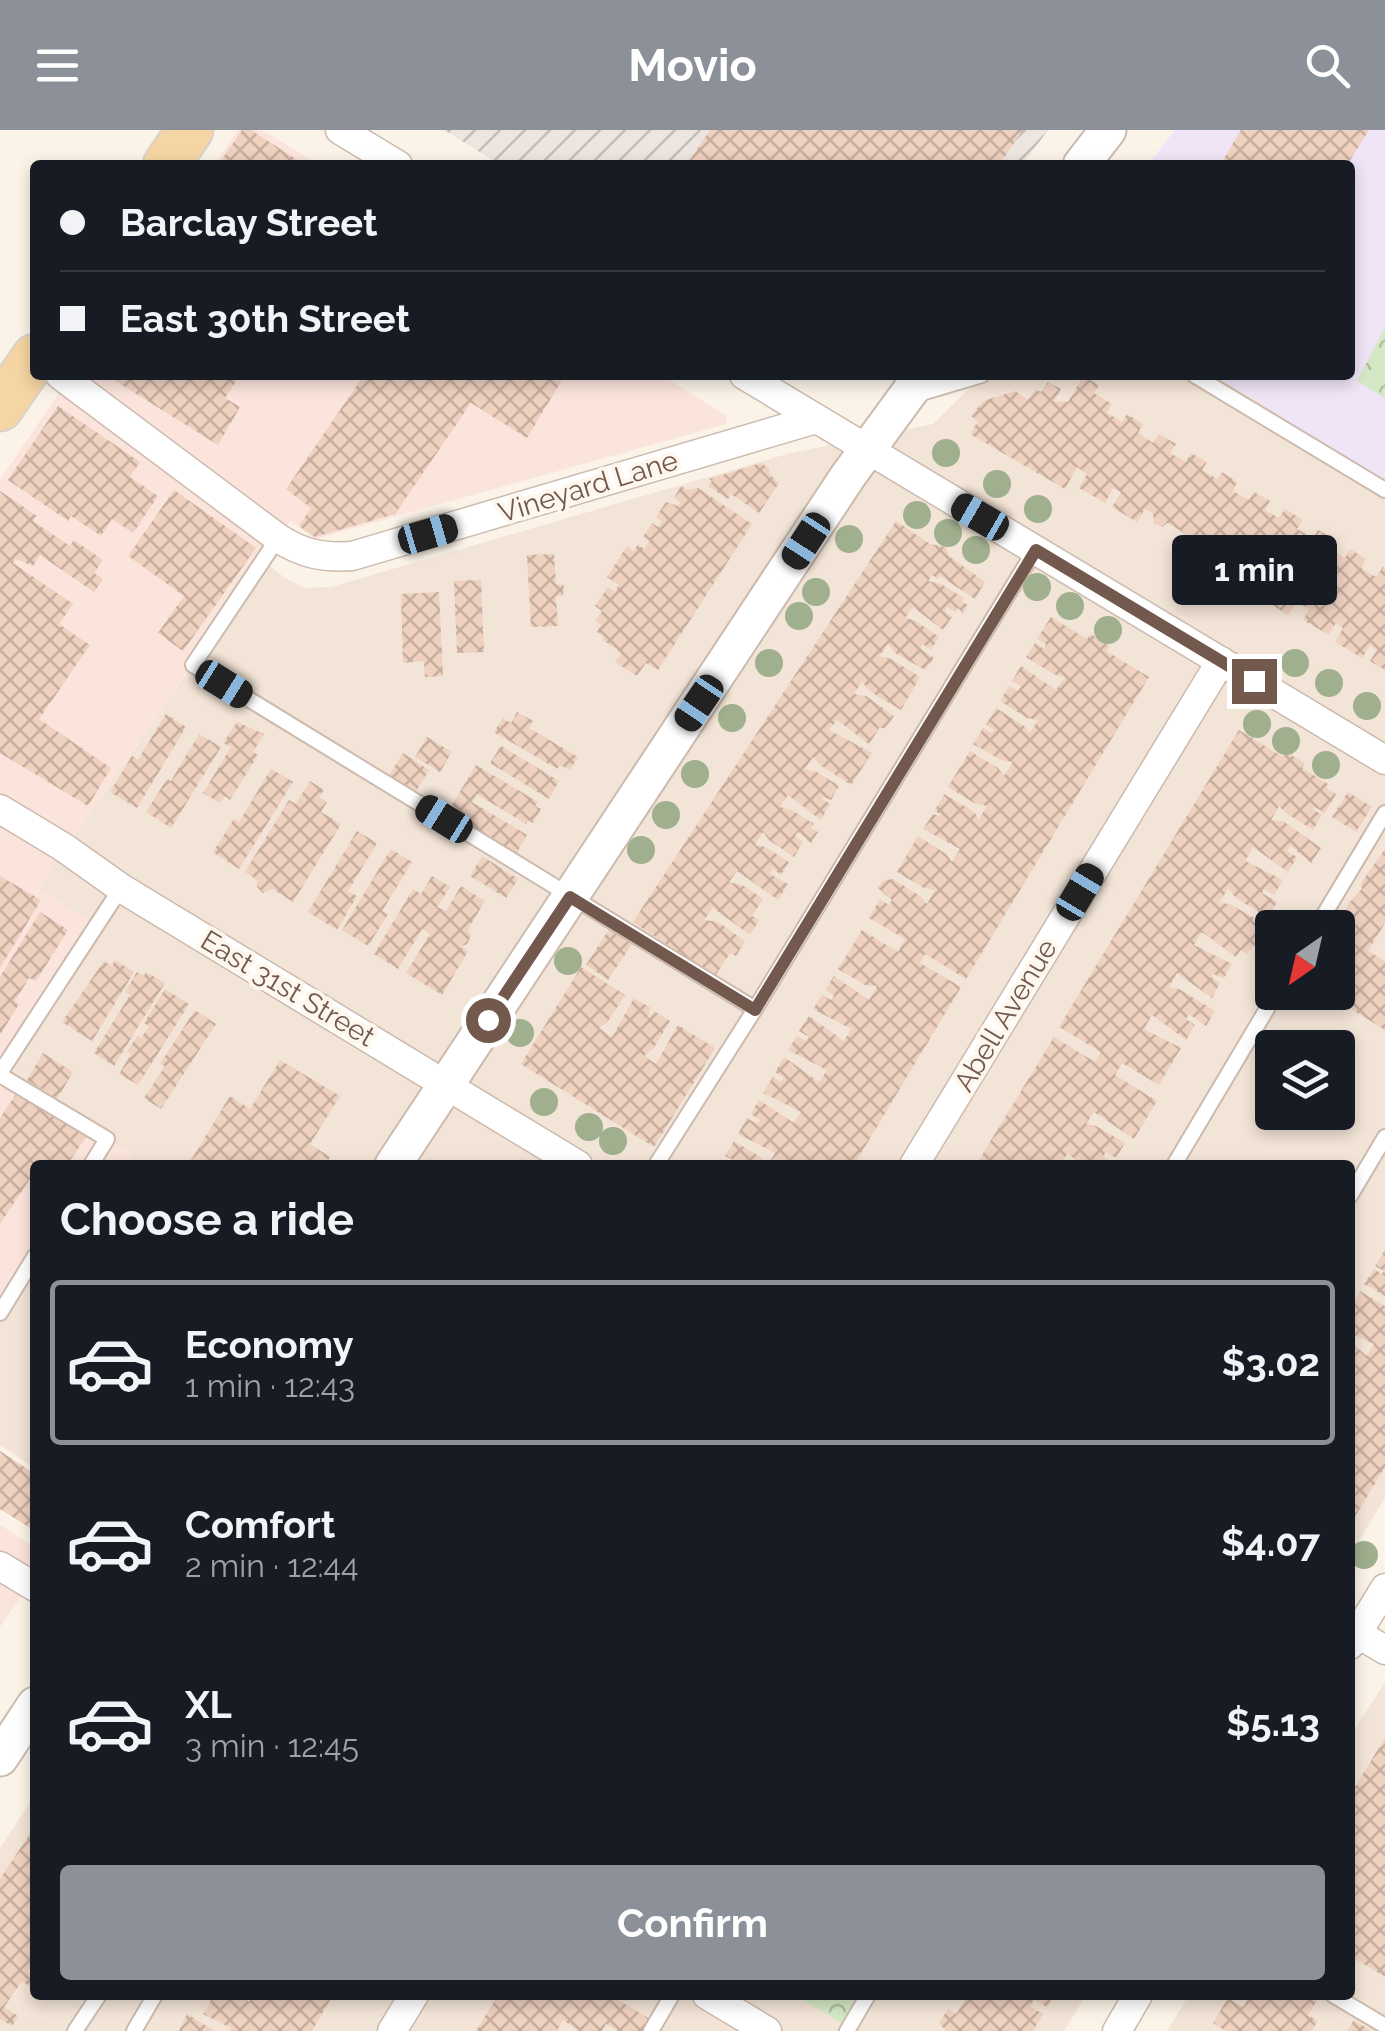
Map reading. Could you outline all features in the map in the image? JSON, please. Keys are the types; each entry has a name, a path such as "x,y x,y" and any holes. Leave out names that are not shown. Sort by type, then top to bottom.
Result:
{"main road":[{"path":"169,160 190,130"},
{"path":"0,408 30,365"}],"street":[{"path":"340,130 390,160"},
{"path":"1085,160 1108,130"},
{"name":"Vineyard Lane","path":"67,380 278,538 312,555 352,556 816,419"},
{"path":"752,380 1385,760"},
{"path":"396,1160 866,450 913,387"},
{"name":"Abell Avenue","path":"917,1160 1221,661"},
{"name":"East 31st Street","path":"0,809 63,846 121,888 570,1160"},
{"path":"0,1566 30,1585"},
{"path":"1355,1632 1385,1588"},
{"path":"1355,1637 1385,1650"},
{"path":"0,1758 30,1713"},
{"path":"392,2031 411,2000"},
{"path":"715,2000 767,2031"},
{"path":"1116,2031 1135,2000"}],"lane":[{"path":"913,387 953,380"},
{"path":"1202,380 1385,490"},
{"path":"278,538 193,665 755,1010"},
{"path":"659,1160 1036,550"},
{"path":"1327,910 1385,812"},
{"path":"94,1160 106,1140 0,1074 121,888"},
{"path":"1177,1160 1266,1010"},
{"path":"1355,1188 1385,1137"},
{"path":"0,1313 30,1264"},
{"path":"75,2031 96,2000"},
{"path":"134,2031 152,2000"},
{"path":"651,2031 669,2000"},
{"path":"847,2031 865,2000"},
{"path":"1341,2000 1385,2026"}],"shaded area":[{"path":"238,130 262,130 311,160 217,160"},
{"path":"444,130 1048,130 1026,160 493,160"},
{"path":"1175,130 1385,130 1385,480 1222,380 1355,380 1355,160 1152,160"},
{"path":"68,380 669,380 727,416 726,424 315,539 290,521 39,888 98,926 1,1073 132,1153 127,1160 30,1160 30,1273 0,1320 0,480"},
{"path":"978,380 1222,380 1385,480 1385,1498 1355,1548 1355,1160 127,1160 131,1153 0,1074 38,888 264,561 305,588 331,587 787,454 933,424"},
{"path":"30,1273 30,1465 0,1445 0,1320"},
{"path":"0,1525 30,1544 30,1583 0,1627"},
{"path":"1385,1682 1385,2031 1167,2031 1186,2000 1355,2000 1355,1729"},
{"path":"30,1803 30,2000 804,2000 841,2022 855,2000 1083,2000 1064,2031 0,2031 0,1848"}],"green space":[{"path":"1385,327 1385,398 1357,381"},
{"path":"803,2000 855,2000 841,2023"}],"building":[{"path":"242,130 251,130 297,160 221,160"},
{"path":"710,130 1023,130 1002,160 690,160"},
{"path":"1241,130 1369,130 1350,160 1223,160"},
{"path":"114,380 237,380 225,398 240,407 218,445"},
{"path":"361,380 562,380 527,438 471,403 395,514 315,537 299,526 311,508 286,489"},
{"path":"1081,380 1090,380 1099,385 1094,393 1112,404 1107,413 1122,422 1127,414 1143,424 1138,433 1153,443 1159,434 1176,444 1170,453 1186,462 1191,453 1207,462 1202,470 1217,479 1222,472 1237,482 1233,491 1249,500 1254,492 1270,501 1265,510 1279,518 1285,509 1303,520 1297,529 1313,538 1318,530 1334,539 1328,548 1345,558 1350,549 1366,559 1361,568 1376,577 1385,568 1385,670 1370,661 1377,650 1370,645 1362,658 1335,642 1343,628 1336,623 1329,635 1303,620 1309,609 1297,602 1288,615 1266,601 1274,587 1269,584 1260,599 1239,587 1248,572 1241,568 1234,579 1208,563 1215,551 1201,543 1193,546 1186,541 1186,534 1167,523 1162,527 1154,523 1153,514 1145,509 1137,522 1112,507 1121,492 1113,488 1105,503 1079,488 1087,474 1077,467 1065,489 970,434 978,421 971,416 983,401 1015,391 1028,400 1035,389 1041,392 1048,382 1061,389 1054,401 1068,402"},
{"path":"58,406 140,462 130,477 158,496 133,533 112,519 101,536 71,516 68,521 8,480"},
{"path":"761,463 779,483 759,513 731,494 728,499 708,486 712,481 709,479"},
{"path":"681,486 687,490 698,488 752,524 658,670 646,663 637,676 615,662 621,653 597,632 601,625 595,621 602,611 595,606 608,587 615,592 619,585 607,577 627,546 634,551 638,544 644,549 650,541 643,537 652,523 658,527 662,521 656,517 666,502 678,506 680,502 674,498"},
{"path":"174,490 256,548 183,651 158,633 184,596 128,556"},
{"path":"0,491 37,516 33,521 70,546 74,540 103,560 94,573 103,579 94,592 40,555 33,566 16,559 13,563 73,604 59,624 90,645 39,719 111,768 88,806 0,753"},
{"path":"896,521 930,544 946,547 949,556 985,582 975,599 940,576 938,579 932,575 928,581 941,584 964,598 962,602 968,605 963,613 947,607 945,612 952,617 943,630 913,607 905,618 939,637 931,650 923,644 920,648 934,658 925,670 895,653 888,644 879,656 920,677 901,710 869,691 862,681 854,694 866,696 894,716 885,729 880,727 869,744 837,720 829,730 872,753 851,785 813,757 805,769 839,786 831,800 822,799 830,804 821,820 788,795 780,807 814,824 811,828 818,832 811,843 798,832 795,836 803,842 794,857 763,832 755,845 789,862 781,875 773,869 770,874 788,884 778,900 737,871 729,882 744,886 763,899 752,916 759,920 750,935 713,908 704,920 718,922 745,941 736,956 730,953 715,976 633,922"},
{"path":"554,554 556,584 564,585 563,596 556,596 558,626 531,627 527,555"},
{"path":"481,580 484,652 457,653 454,581"},
{"path":"439,592 443,676 425,677 424,661 403,663 401,594"},
{"path":"1051,617 1087,639 1091,634 1110,646 1106,651 1149,677 966,979 925,954 920,963 961,987 857,1160 771,1160 775,1153 738,1134 747,1118 757,1124 760,1120 751,1114 759,1100 794,1123 801,1112 763,1093 773,1077 781,1082 784,1078 775,1072 784,1057 819,1082 827,1070 788,1050 797,1036 806,1041 809,1037 799,1031 809,1016 844,1041 851,1029 813,1009 822,995 833,998 825,990 834,976 869,1000 877,986 865,985 838,969 862,930 898,952 905,939 869,918 880,899 889,905 892,900 878,888 882,881 893,879 927,904 935,890 897,872 918,836 952,862 960,849 923,829 933,814 942,817 935,810 944,794 973,811 979,819 987,806 948,787 970,751 1004,776 1013,762 1001,760 973,744 983,728 992,733 994,730 986,725 996,708 1030,733 1038,720 1027,718 1000,701 1009,686 1018,691 1021,686 1012,681 1021,666 1056,690 1065,677 1026,657 1035,643 1044,649 1046,644 1037,639"},
{"path":"517,712 533,721 529,728 578,757 570,770 560,765 557,769 494,732 503,718 511,723"},
{"path":"166,714 186,727 137,808 110,792 132,756 138,760"},
{"path":"237,722 264,734 253,752 258,755 230,800 225,796 220,803 203,793 231,747 223,743"},
{"path":"1239,730 1283,757 1286,752 1305,763 1302,768 1328,784 1326,788 1336,794 1325,813 1313,809 1322,815 1313,830 1279,806 1271,820 1283,821 1321,848 1311,863 1291,846 1287,851 1297,857 1288,872 1253,847 1245,861 1283,880 1274,895 1264,889 1262,893 1277,902 1272,910 1255,910 1228,889 1219,903 1230,904 1255,919 1255,945 1247,954 1241,950 1236,957 1202,932 1194,945 1232,964 1224,978 1213,974 1211,977 1220,983 1212,998 1177,973 1169,987 1215,1011 1206,1026 1189,1014 1186,1019 1195,1025 1186,1040 1152,1015 1144,1029 1181,1048 1159,1085 1122,1063 1115,1075 1157,1101 1134,1139 1094,1112 1086,1124 1125,1143 1116,1158 1106,1152 1103,1157 1108,1160 1076,1160 1068,1153 1063,1160 979,1160 1054,1037 1095,1062 1101,1052 1059,1027"},
{"path":"199,734 221,747 171,828 146,812 167,779 171,781"},
{"path":"427,737 452,752 440,772 415,757"},
{"path":"501,746 559,781 549,799 490,763"},
{"path":"403,753 429,770 415,793 388,777"},
{"path":"476,765 538,802 535,806 541,809 533,823 528,820 526,824 477,794 472,802 527,835 516,854 447,813"},
{"path":"271,769 293,782 239,869 213,852 234,819 239,822"},
{"path":"310,781 324,790 319,797 327,802 321,812 341,824 293,902 273,889 263,893 257,880 245,872 289,800 296,804"},
{"path":"1348,792 1372,807 1356,832 1332,817"},
{"path":"357,831 377,843 348,891 357,896 337,930 308,912"},
{"path":"391,849 412,862 382,911 388,914 368,946 342,930"},
{"path":"1385,849 1385,923 1368,951 1385,961 1385,1030 1352,1010 1355,910 1346,910 1362,889 1361,883"},
{"path":"482,856 518,879 506,898 470,876"},
{"path":"0,876 41,900 0,968"},
{"path":"432,876 450,887 437,907 446,911 461,886 485,901 468,929 471,936 467,944 460,947 468,951 442,995 406,973 430,934 422,929 398,969 374,954 413,889 421,894"},
{"path":"40,912 68,930 36,981 29,978 0,1035 0,977"},
{"path":"609,929 632,944 608,980 586,965"},
{"path":"115,960 134,972 92,1041 62,1022 104,961 112,966"},
{"path":"581,967 625,995 599,1028 612,1037 634,998 651,1008 647,1019 654,1011 670,1021 653,1049 644,1056 656,1064 678,1025 715,1048 654,1147 521,1064"},
{"path":"137,972 144,976 146,972 165,983 114,1066 94,1053 130,995 125,992"},
{"path":"165,989 189,1004 138,1085 119,1074 131,1054 127,1052 149,1026 144,1023"},
{"path":"195,1010 216,1024 161,1109 144,1098 165,1066 160,1064"},
{"path":"43,1053 73,1072 57,1099 27,1080"},
{"path":"280,1060 340,1096 310,1144 330,1157 328,1160 191,1160 230,1096 250,1109"},
{"path":"18,1091 86,1137 70,1160 30,1160 30,1179 0,1224 0,1118"},
{"path":"734,1141 762,1158 733,1160 725,1156"},
{"path":"1385,1250 1385,1296 1364,1284 1374,1269 1382,1274 1384,1271 1375,1266"},
{"path":"1360,1291 1385,1306 1385,1467 1355,1517 1355,1346 1367,1356 1374,1344 1355,1335 1355,1299"},
{"path":"0,1451 30,1471 30,1528 0,1509"},
{"path":"1385,1738 1385,1977 1355,1959 1355,1787"},
{"path":"30,1834 30,1984 22,1981 4,2007 18,2016 12,2026 0,2019 0,1879"},
{"path":"211,2000 330,2000 312,2031 229,2031 231,2028 203,2014"},
{"path":"495,2000 618,2000 650,2019 642,2031 618,2031 606,2024 602,2031 579,2031 563,2020 557,2031 476,2031"},
{"path":"965,2000 1034,2000 1030,2006 1043,2014 1033,2031 946,2031 939,2023 948,2009 956,2014"},
{"path":"1227,2000 1243,2007 1247,2000 1317,2000 1308,2015 1318,2021 1311,2031 1226,2031 1213,2023"},
{"path":"187,2014 215,2031 179,2031"},
{"path":"1354,2020 1371,2031 1347,2031"}],"route":[{"path":"488,1020 570,897 755,1010 1036,550 1254,681"}]}
